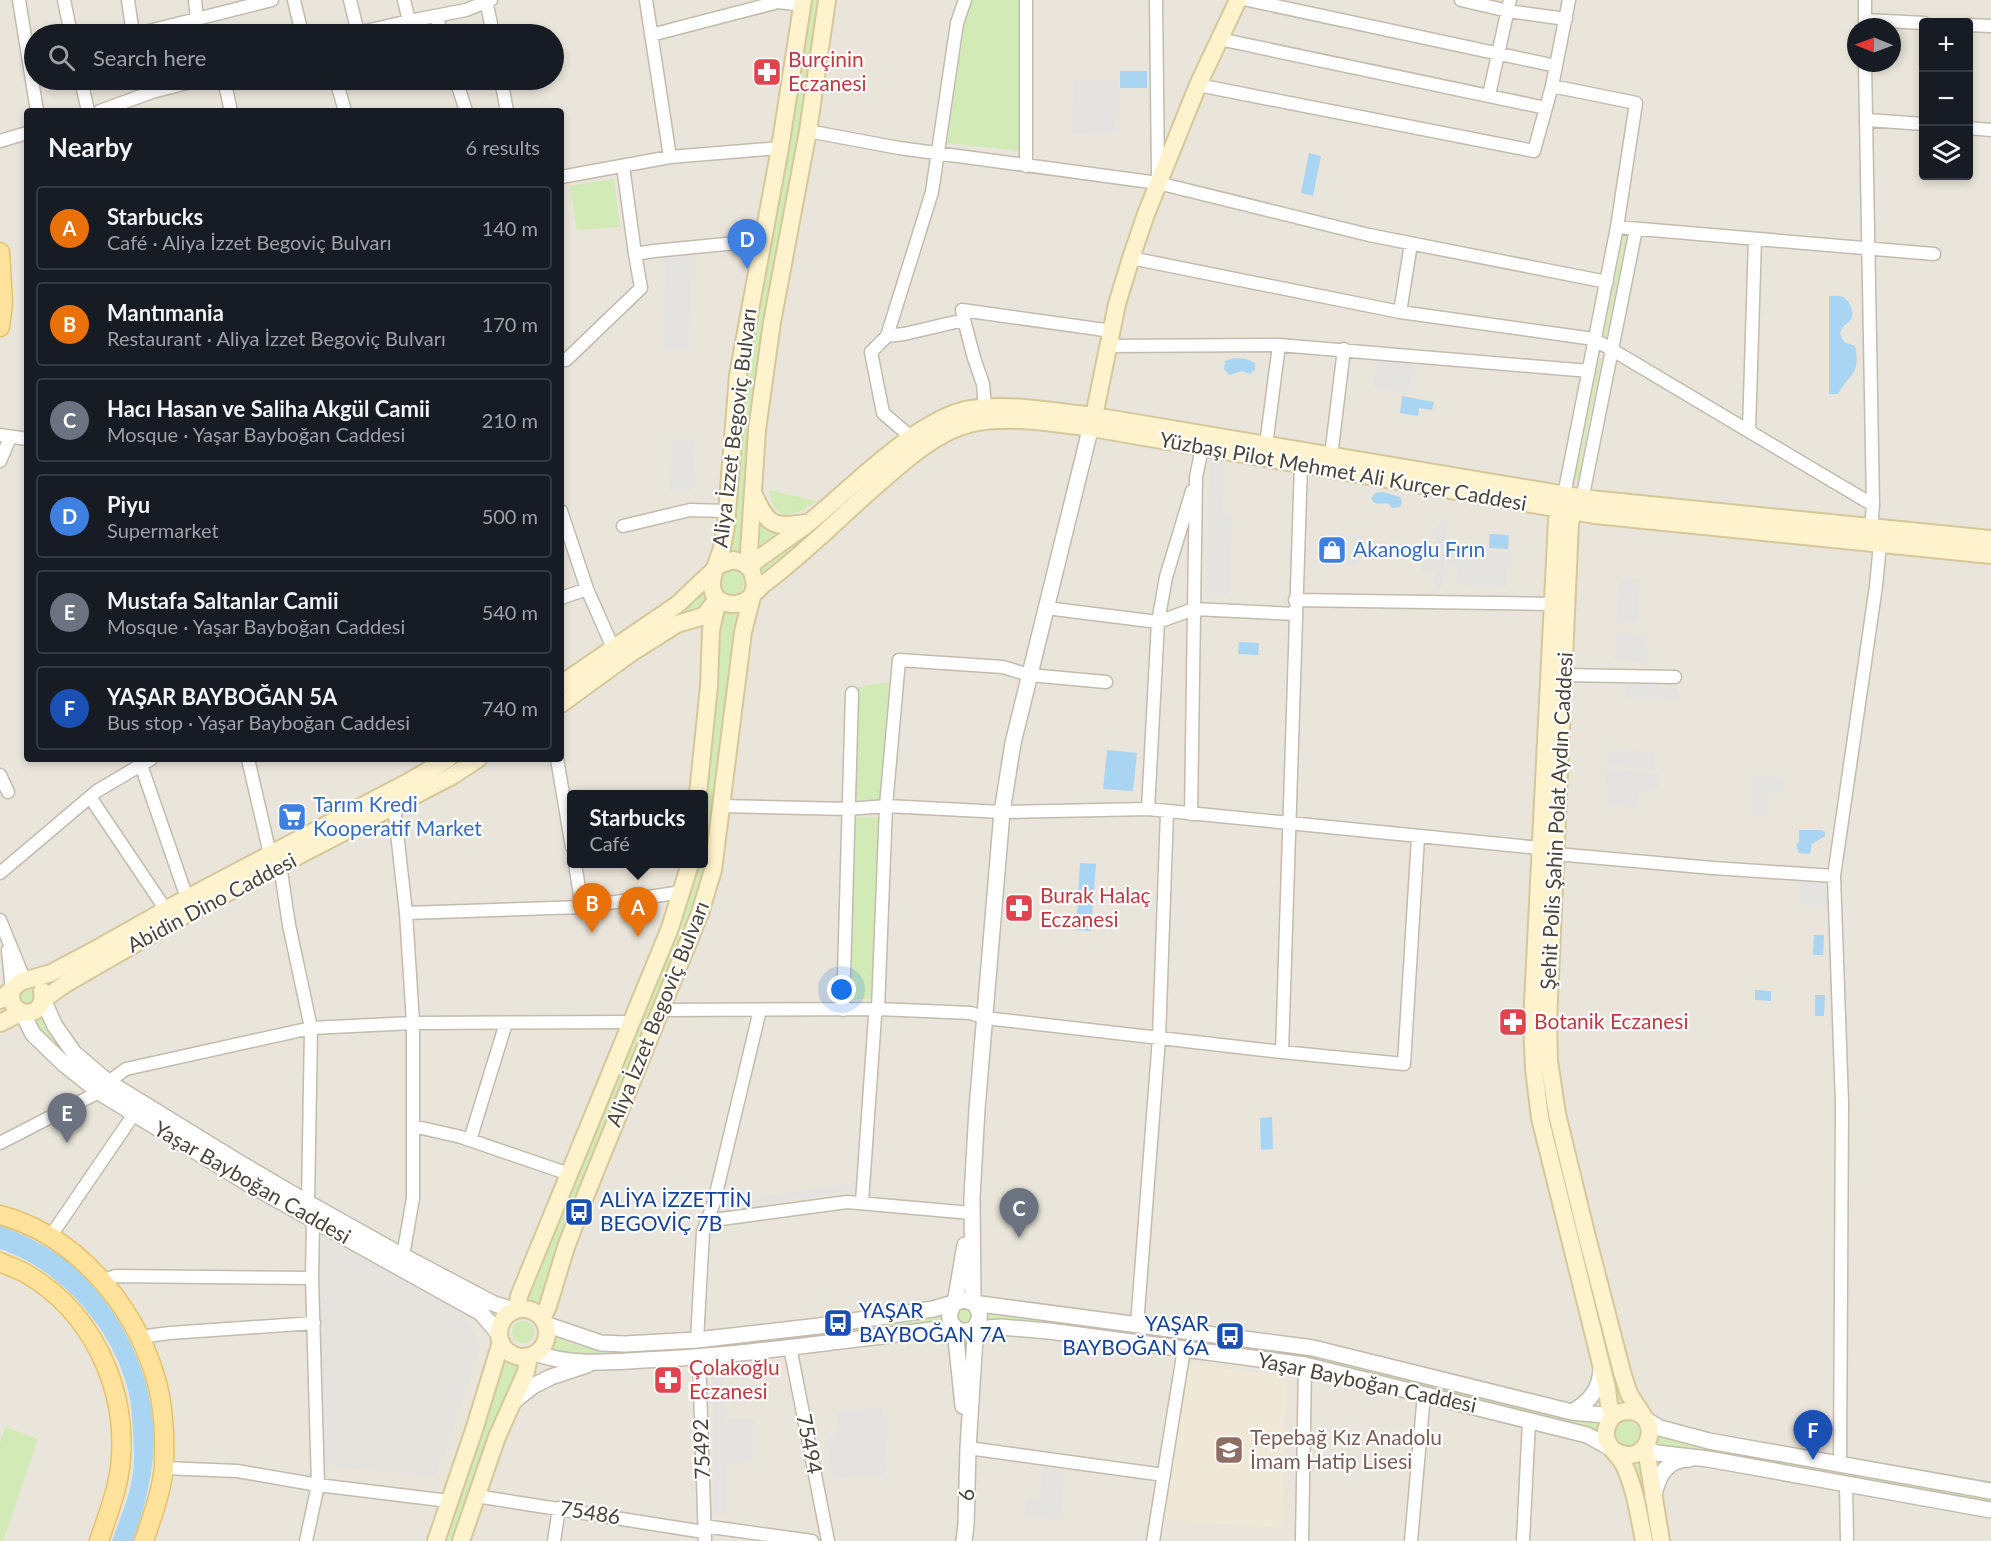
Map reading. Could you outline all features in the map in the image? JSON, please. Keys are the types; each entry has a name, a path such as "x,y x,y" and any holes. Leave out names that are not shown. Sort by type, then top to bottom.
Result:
{"main road":[{"name":"Aliya İzzet Begoviç Bulvarı","path":"748,567 757,430 772,322 808,131 827,0"},
{"path":"1093,422 1109,338 1131,258 1158,183 1198,85 1238,0"},
{"name":"Aliya İzzet Begoviç Bulvarı","path":"714,571 721,550 727,511 738,375 780,148 803,2"},
{"path":"0,252 3,303 0,327"},
{"name":"Yüzbaşı Pilot Mehmet Ali Kurçer Caddesi","path":"748,567 810,523 886,457 947,416 969,409 1012,407 1093,422 1331,456 1570,503 1595,515 1991,555"},
{"name":"Yüzbaşı Pilot Mehmet Ali Kurçer Caddesi","path":"752,592 791,564 900,464 932,441 954,429 980,422 1009,420 1093,422 1202,448 1570,503 1991,539"},
{"path":"753,492 762,511 772,523 787,527 810,523"},
{"name":"Şehit Polis Şahin Polat Aydın Caddesi","path":"1570,503 1557,520 1553,604 1548,851 1549,1061 1557,1114 1615,1349 1629,1394 1646,1420"},
{"name":"Şehit Polis Şahin Polat Aydın Caddesi","path":"1570,503 1563,675 1532,1023 1534,1069 1540,1118 1602,1366 1609,1405 1614,1416"},
{"path":"564,682 678,604 714,571 725,561 740,561 748,567 755,578 752,592 744,602 737,604 723,602 712,587 714,571"},
{"name":"Aliya İzzet Begoviç Bulvarı","path":"544,1321 566,1247 700,913 713,870 741,644 752,592"},
{"path":"564,702 631,653 677,624 704,616 718,598"},
{"path":"699,790 709,686 711,630 718,598"},
{"name":"Abidin Dino Caddesi","path":"43,1000 65,984 443,762"},
{"name":"Abidin Dino Caddesi","path":"12,990 51,973 187,898 394,806 452,776 473,762"},
{"name":"Aliya İzzet Begoviç Bulvarı","path":"515,1309 670,928 689,868"},
{"path":"0,1023 22,1012 33,1012 41,1005 42,990 35,982 12,990 13,1006 22,1012"},
{"path":"0,1215 36,1228 79,1258 103,1281 126,1312 147,1353 156,1378 164,1423 164,1467 144,1541"},
{"path":"0,1262 25,1273 59,1299 81,1321 108,1370 116,1397 122,1433 121,1460 115,1494 99,1541"},
{"path":"436,1541 474,1430 500,1338 501,1323 515,1309 535,1312 544,1321 546,1338 544,1345 532,1354 517,1356 510,1353 500,1338"},
{"path":"461,1541 497,1437 532,1354"},
{"path":"1644,1541 1629,1481 1623,1464 1608,1443 1606,1430 1614,1416 1626,1411 1634,1412 1646,1420 1649,1427 1650,1435 1644,1449 1648,1461 1660,1541"},
{"path":"1612,1449 1624,1455 1631,1455 1644,1449"}],"street":[{"path":"19,0 24,31"},
{"path":"64,0 69,24"},
{"path":"128,0 133,24"},
{"path":"195,0 197,19"},
{"path":"176,24 241,4 272,0"},
{"path":"294,0 300,24"},
{"path":"350,0 354,24"},
{"path":"404,0 409,21"},
{"path":"646,0 670,157"},
{"path":"912,438 883,413 871,352 887,336 932,192 957,23 965,0"},
{"path":"1026,0 1026,166"},
{"path":"1156,0 1158,183"},
{"path":"1248,0 1556,66"},
{"path":"1461,0 1509,5 1566,19"},
{"path":"1198,85 1534,151 1552,86 1569,0"},
{"path":"1865,0 1865,18"},
{"path":"397,24 466,10 488,1 491,24"},
{"path":"651,35 778,2 803,2"},
{"path":"1489,95 1509,5"},
{"path":"436,16 439,24"},
{"path":"1901,23 1919,23"},
{"path":"1973,25 1991,26"},
{"path":"1219,39 1546,108"},
{"path":"1866,72 1873,505 1871,528"},
{"path":"1552,86 1636,103 1617,228 1589,371 1570,503"},
{"path":"34,90 37,108"},
{"path":"83,90 86,108"},
{"path":"118,108 160,90"},
{"path":"226,90 230,108"},
{"path":"339,90 344,108"},
{"path":"459,90 465,108"},
{"path":"503,90 506,108"},
{"path":"1866,120 1919,124"},
{"path":"1973,128 1991,129"},
{"path":"808,131 938,153 1158,183 1411,244 1607,282"},
{"path":"0,141 24,134"},
{"path":"564,176 670,157 780,148"},
{"path":"564,360 589,340 641,288 623,166"},
{"path":"1617,228 1934,254"},
{"path":"1570,503 1584,490 1636,229"},
{"path":"1749,430 1755,239"},
{"path":"635,254 736,243 761,249"},
{"path":"1400,312 1411,244"},
{"path":"1131,258 1400,312 1596,340 1873,505"},
{"path":"985,408 983,384 962,310 1109,338 1344,349 1589,371"},
{"path":"887,336 964,320"},
{"path":"1266,445 1280,345"},
{"path":"1331,456 1344,349"},
{"path":"973,1303 971,1213 1002,812 1013,743 1093,422"},
{"path":"0,461 5,437 24,439"},
{"path":"1148,809 1158,622 1166,577 1196,477 1202,448"},
{"path":"1282,1052 1301,464"},
{"path":"1191,814 1196,477"},
{"path":"623,526 690,510 727,511"},
{"path":"564,520 587,589 614,648"},
{"path":"1840,1465 1842,1103 1834,876 1876,586 1880,544"},
{"path":"564,597 587,589"},
{"path":"1296,600 1553,604"},
{"path":"1046,608 1158,622 1194,609 1295,614"},
{"path":"862,1202 875,1016 878,1009 886,806 899,660 1003,667 1029,675 1106,682"},
{"path":"1563,675 1676,677"},
{"path":"843,1010 852,693"},
{"path":"0,873 97,790 146,762 187,898"},
{"path":"249,762 275,860 311,1028 308,1203"},
{"path":"558,762 567,818"},
{"path":"0,775 8,792"},
{"path":"90,797 166,910"},
{"path":"394,806 406,913 413,1023 413,1198 403,1256"},
{"path":"721,806 848,809 886,806 1002,812 1148,809 1713,868 1834,876"},
{"path":"1137,1324 1159,1038 1167,812"},
{"path":"661,1010 878,1009 971,1013 985,1018 1404,1064 1418,837"},
{"path":"576,868 582,907"},
{"path":"406,913 582,907 682,892"},
{"path":"0,920 6,934 12,990"},
{"name":"Yaşar Bayboğan Caddesi","path":"43,1000 56,1026 74,1053 104,1087 134,1114 249,1184 481,1312 500,1338"},
{"path":"697,1340 703,1232 714,1202 760,1010"},
{"name":"Yaşar Bayboğan Caddesi","path":"22,1012 33,1034 65,1065 403,1256 492,1303 515,1309"},
{"path":"0,1143 104,1087 126,1069 311,1028 413,1023 631,1022"},
{"path":"470,1140 506,1023"},
{"path":"50,1237 134,1114"},
{"path":"413,1126 470,1140 569,1174"},
{"path":"706,1221 847,1202 971,1213"},
{"path":"544,1321 601,1343 625,1344 697,1340 819,1326 926,1310 955,1303 964,1300 977,1306 980,1315 976,1325 965,1329 950,1321 949,1316 955,1303 971,1213"},
{"path":"306,1541 318,1485 312,1278 313,1220"},
{"path":"103,1281 115,1276 312,1278"},
{"name":"Yaşar Bayboğan Caddesi","path":"973,1303 1313,1348 1572,1412 1614,1416"},
{"path":"139,1337 314,1323"},
{"name":"Yaşar Bayboğan Caddesi","path":"532,1354 554,1359 597,1362 699,1358 932,1330 1001,1327 1049,1331 1305,1365 1587,1435 1612,1449"},
{"name":"6","path":"964,1541 975,1338 965,1329"},
{"name":"75494","path":"790,1347 828,1541"},
{"path":"1153,1541 1184,1349"},
{"name":"75492","path":"699,1358 704,1533"},
{"path":"513,1402 533,1386 551,1377 597,1362"},
{"path":"1302,1541 1305,1365"},
{"path":"1572,1412 1587,1402 1597,1389 1602,1366"},
{"path":"1411,1541 1425,1394"},
{"path":"1523,1541 1529,1420"},
{"path":"1646,1420 1660,1428 1709,1441 1991,1491"},
{"path":"968,1448 1164,1475"},
{"path":"1644,1449 1991,1510"},
{"path":"1653,1498 1656,1484 1666,1467 1680,1459 1708,1459"},
{"path":"164,1467 237,1471 318,1485 449,1501"},
{"path":"1846,1484 1847,1541"},
{"name":"75486","path":"476,1496 704,1533 812,1541"},
{"path":"554,1541 559,1508"}],"shaded area":[{"path":"0,0 1991,0 1991,1541 0,1541"},
{"path":"1074,79 1117,81 1115,134 1071,133"},
{"path":"692,250 690,351 664,351 665,254"},
{"path":"1376,357 1415,358 1408,395 1372,388"},
{"path":"670,440 694,440 692,490 669,490"},
{"path":"1209,461 1224,461 1223,513 1232,514 1230,595 1207,595"},
{"path":"1437,523 1447,523 1443,588 1434,588 1434,572 1422,572 1423,549 1433,549"},
{"path":"1335,532 1364,536 1358,565 1334,565"},
{"path":"1447,539 1456,540 1456,546 1509,554 1506,587 1456,584 1457,567 1446,566"},
{"path":"1620,578 1640,579 1637,623 1617,621"},
{"path":"1617,632 1644,634 1643,642 1649,643 1647,662 1614,659"},
{"path":"1658,680 1658,689 1675,688 1680,694 1679,700 1625,697 1625,689 1632,681"},
{"path":"1606,750 1655,752 1655,769 1605,766"},
{"path":"1603,769 1659,773 1658,788 1639,793 1637,808 1609,807"},
{"path":"1751,776 1785,777 1784,794 1768,795 1769,817 1751,816"},
{"path":"1800,880 1822,881 1833,890 1832,907 1799,905"},
{"path":"857,1182 857,1190 720,1211 723,1202"},
{"path":"326,1238 465,1315 480,1347 436,1477 324,1466 318,1253"},
{"name":"Tepebağ Kız Anadolu İmam Hatip Lisesi","path":"1194,1364 1282,1376 1286,1384 1282,1528 1167,1520 1164,1516 1187,1367"},
{"path":"713,1377 723,1377 724,1419 754,1419 754,1463 727,1464 727,1513 713,1513"},
{"path":"883,1408 886,1475 830,1478 828,1436 838,1435 836,1410"},
{"path":"1043,1468 1066,1471 1059,1521 1024,1516 1026,1498 1039,1499"}],"green space":[{"path":"813,0 820,0 800,126 762,333 740,553 728,553 735,525 754,333"},
{"path":"968,0 1021,0 1021,151 947,143"},
{"path":"614,179 620,227 577,230 570,186"},
{"path":"1624,235 1627,235 1606,338 1603,338"},
{"path":"1599,358 1602,358 1582,456 1580,478 1575,480 1573,475 1580,456"},
{"path":"977,416 760,579 759,563 881,468"},
{"path":"769,490 816,501 800,511 786,515 776,509"},
{"path":"761,520 785,532 759,548"},
{"path":"732,571 737,572 743,578 743,588 737,594 732,595 727,594 721,588 720,583 721,578 727,572"},
{"path":"706,589 704,607 564,693 564,690"},
{"path":"738,611 732,642 708,852 707,790 719,683 720,614"},
{"path":"889,682 880,799 855,800 853,798 858,687"},
{"path":"853,817 880,819 874,998 848,1000"},
{"path":"697,868 705,868 692,912 597,1143 554,1256 540,1309 532,1305 523,1305 684,910"},
{"path":"27,989 35,997 27,1005 19,997"},
{"path":"43,1013 71,1058 501,1314 499,1320 490,1312 91,1079 32,1023"},
{"path":"1542,1082 1545,1082 1551,1124 1611,1365 1626,1406 1615,1406 1549,1125"},
{"path":"965,1308 970,1310 972,1315 970,1320 965,1322 960,1320 958,1315 960,1310"},
{"path":"986,1311 1306,1354 1574,1420 1600,1421 1597,1427 1598,1433 1573,1423 1305,1358 1012,1319 986,1320"},
{"path":"944,1313 945,1322 930,1321 787,1341 690,1351 593,1354 545,1351 550,1334 566,1342 585,1347 612,1350 702,1346 872,1326 930,1318"},
{"path":"523,1321 531,1324 534,1332 531,1340 523,1343 515,1340 512,1332 515,1324"},
{"path":"505,1354 523,1361 486,1443 453,1541 445,1541"},
{"path":"1627,1421 1632,1422 1638,1428 1638,1438 1632,1444 1627,1445 1622,1444 1616,1438 1615,1433 1616,1428 1622,1422"},
{"path":"5,1427 38,1439 3,1541 0,1541 0,1443"},
{"path":"1656,1433 1693,1445 1991,1499 1991,1502 1782,1463 1655,1445"},
{"path":"1641,1460 1654,1541 1651,1541 1629,1462"}],"water":[{"path":"1120,71 1147,71 1147,88 1120,88"},
{"path":"1309,153 1321,156 1313,196 1301,193"},
{"path":"1829,296 1843,297 1851,307 1851,319 1840,334 1844,342 1855,346 1857,362 1853,373 1838,394 1829,394"},
{"path":"1234,358 1246,359 1255,363 1255,370 1249,374 1243,371 1229,375 1224,369 1225,361"},
{"path":"1402,396 1434,402 1432,410 1419,408 1418,416 1400,413"},
{"path":"1383,492 1400,497 1402,502 1400,507 1392,508 1389,504 1377,504 1371,499 1375,493"},
{"path":"1490,534 1509,535 1508,549 1489,548"},
{"path":"1239,642 1259,643 1258,655 1238,654"},
{"path":"1107,750 1137,753 1133,791 1103,789"},
{"path":"1799,830 1822,830 1825,836 1812,844 1810,854 1799,853 1796,845 1799,842"},
{"path":"1080,863 1096,864 1091,931 1076,930"},
{"path":"1814,935 1824,935 1823,955 1813,955"},
{"path":"1755,990 1771,991 1771,1001 1755,1000"},
{"path":"1815,995 1825,995 1824,1016 1815,1016"},
{"path":"1272,1117 1273,1149 1261,1150 1260,1118"},
{"path":"0,1225 45,1246 69,1262 105,1302 134,1349 150,1402 154,1430 150,1478 133,1541 112,1541 128,1495 134,1468 130,1398 113,1350 84,1307 65,1288 45,1272 0,1249"}],"place":[{"name":"Burçinin Eczanesi","path":"767,72"},
{"name":"Piyu","path":"747,269"},
{"name":"Akanoglu Fırın","path":"1332,550"},
{"name":"Tarım Kredi Kooperatif Market","path":"292,817"},
{"name":"Burak Halaç Eczanesi","path":"1019,908"},
{"name":"Mantımania","path":"592,933"},
{"name":"Starbucks","path":"638,937"},
{"name":"Botanik Eczanesi","path":"1513,1022"},
{"name":"Mustafa Saltanlar Camii","path":"67,1143"},
{"name":"ALİYA İZZETTİN BEGOVİÇ 7B","path":"579,1212"},
{"name":"Hacı Hasan ve Saliha Akgül Camii","path":"1019,1238"},
{"name":"YAŞAR BAYBOĞAN 7A","path":"838,1323"},
{"name":"YAŞAR BAYBOĞAN 6A","path":"1230,1336"},
{"name":"Çolakoğlu Eczanesi","path":"668,1380"},
{"name":"Tepebağ Kız Anadolu İmam Hatip Lisesi","path":"1229,1450"},
{"name":"YAŞAR BAYBOĞAN 5A","path":"1813,1460"}]}
